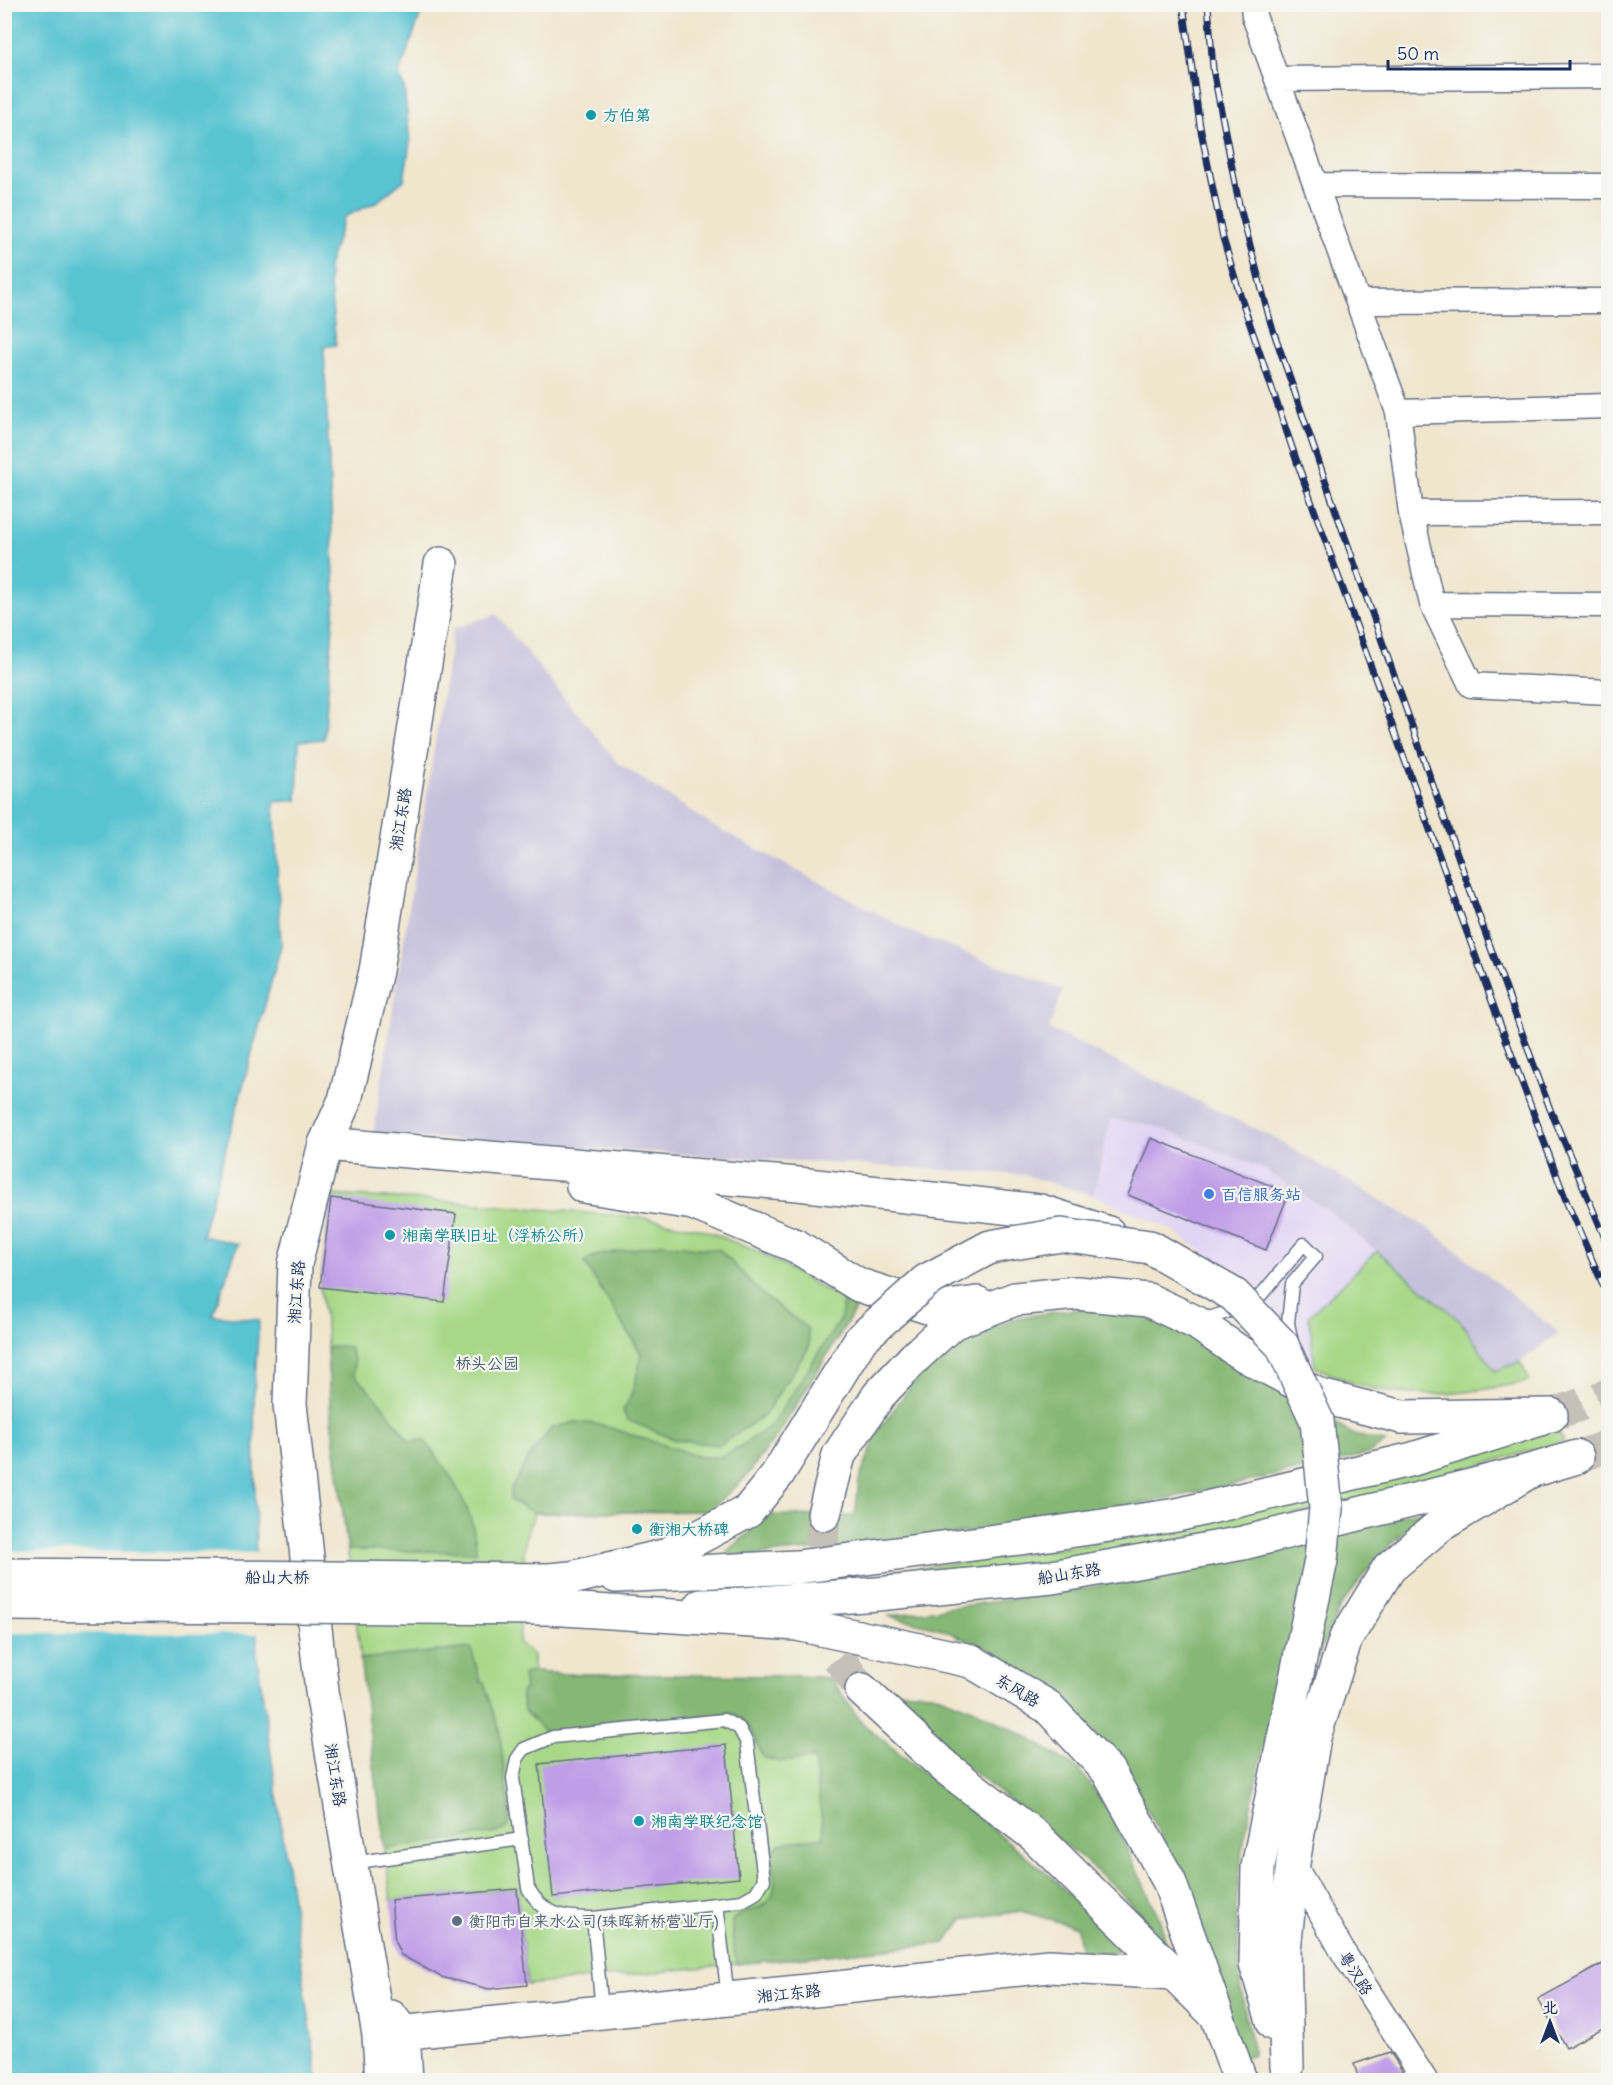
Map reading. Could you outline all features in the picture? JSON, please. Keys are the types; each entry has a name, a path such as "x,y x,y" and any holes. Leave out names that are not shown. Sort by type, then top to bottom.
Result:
{"main road":[{"name":"湘江东路","path":"406,2080 391,2034 373,1994 322,1691 290,1404 295,1264 325,1144 345,1100 376,971 441,564"},
{"path":"325,1144 798,1184 1040,1211 1150,1247 1234,1296 1282,1345 1317,1421 1326,1508 1321,1560 1258,1867 1256,1964 1290,2074"},
{"path":"398,1151 523,1178 693,1203 795,1246 859,1285 934,1309 1077,1293 1148,1300 1197,1323 1239,1352 1320,1396 1402,1417 1551,1415 1413,1459 1177,1515 797,1567 560,1593"},
{"path":"560,1593 664,1556 748,1510 777,1475 861,1339 926,1281 990,1247 1061,1235 1150,1247"},
{"path":"824,1514 839,1455 879,1395 952,1323 1015,1299"},
{"name":"船山东路","path":"560,1593 731,1605 1052,1577 1243,1543 1578,1457"},
{"path":"1290,2074 1284,1950 1293,1863 1314,1737 1346,1638 1389,1568 1439,1526 1530,1471"},
{"name":"船山大桥","path":"4,1575 560,1593"},
{"name":"船山大桥","path":"4,1604 560,1593"},
{"name":"东风路","path":"560,1593 797,1624 970,1661 1048,1707 1108,1771 1170,1881 1240,2080"},
{"path":"862,1690 945,1767 1035,1836 1219,2018"},
{"name":"湘江东路","path":"391,2034 1049,1966 1175,1973"},
{"name":"湘江东路","path":"382,2080 391,2034"}],"street":[{"path":"1253,4 1254,16 1398,412 1411,513 1432,604 1471,685 1608,692"},
{"path":"1277,79 1608,76"},
{"path":"1316,185 1608,186"},
{"path":"1358,302 1608,301"},
{"path":"1398,412 1608,406"},
{"path":"1411,513 1608,512"},
{"path":"1432,604 1608,605"},
{"name":"粤汉路","path":"1293,1863 1343,1952 1425,2080"}],"lane":[{"path":"1197,1323 1227,1312 1261,1295 1304,1244 1316,1256 1292,1284 1288,1323 1295,1362 1320,1396"},
{"path":"724,1719 740,1728 747,1743 764,1881 756,1893 742,1901 717,1904 593,1918 571,1918 537,1903 528,1888 513,1778 517,1759 524,1749 531,1744 553,1737 724,1719"},
{"path":"351,1863 522,1839"},
{"path":"717,1904 728,1999"},
{"path":"593,1918 603,2012"}],"shaded area":[{"path":"496,614 617,762 710,824 916,934 1063,990 1049,1029 1278,1140 1430,1229 1559,1333 1520,1362 1495,1371 1460,1321 1330,1212 1262,1168 1155,1126 1111,1119 1093,1195 1024,1175 373,1135 453,629"},
{"path":"1111,1119 1155,1126 1262,1168 1330,1212 1377,1251 1309,1316 1315,1367 1228,1270 1172,1230 1093,1195"}],"green space":[{"name":"桥头公园","path":"332,1195 442,1201 646,1218 702,1229 763,1254 856,1308 780,1431 745,1478 708,1511 534,1513 525,1540 519,1643 533,1655 533,1672 830,1678 862,1723 1055,1880 1122,1951 1081,1955 1077,1927 1021,1911 963,1919 945,1943 527,1985 517,1889 391,1900 331,1417 326,1327 320,1287"},
{"path":"661,1244 720,1250 763,1295 808,1329 809,1347 764,1416 719,1445 676,1440 627,1420 623,1411 635,1383 641,1353 584,1262 594,1256"},
{"path":"1377,1251 1460,1321 1495,1371 1520,1362 1530,1381 1490,1389 1411,1394 1364,1386 1315,1367 1309,1316"},
{"path":"843,1301 856,1308 780,1431 745,1478 708,1511 534,1513 510,1500 512,1487 533,1451 552,1428 576,1422 602,1425 700,1457 721,1457 744,1444 770,1426 787,1402 841,1318"},
{"path":"1084,1308 1150,1317 1211,1344 1354,1435 1386,1442 1368,1454 1314,1467 1149,1502 1038,1522 927,1538 830,1548 733,1557 727,1551 771,1515 855,1516 859,1480 878,1431 914,1382 968,1337 1020,1317"},
{"path":"349,1347 354,1360 354,1375 377,1398 409,1441 424,1440 443,1465 466,1507 475,1536 476,1552 348,1550 331,1417 327,1348"},
{"path":"1555,1428 1564,1441 1358,1500 1095,1560 884,1584 884,1577 895,1571 1091,1544"},
{"path":"1427,1509 1374,1561 1340,1607 1318,1657 1283,1651 1242,1850 1236,1908 1240,1985 1253,2054 1243,2058 1164,1842 1131,1778 1092,1730 1046,1685 990,1650 939,1628 888,1616 1065,1592 1210,1564"},
{"path":"471,1648 499,1729 510,1817 507,1828 496,1833 385,1849 360,1659"},
{"path":"533,1672 830,1678 862,1723 1055,1880 1122,1951 1081,1955 1077,1927 1021,1911 963,1919 945,1943 736,1964 733,1920 737,1916 764,1905 772,1896 775,1884 772,1859 774,1850 777,1846 789,1842 824,1837 814,1758 779,1762 763,1757 749,1727 732,1713 546,1733 524,1711 521,1692 525,1689 523,1674"},
{"path":"877,1690 932,1693 975,1710 1027,1737 1078,1769 1106,1804 1160,1920 1168,1950 1121,1893 1081,1857 963,1764"}],"water":[{"path":"5,5 424,5 399,74 404,87 410,142 404,180 378,201 344,217 328,267 336,345 324,347 335,602 324,739 299,741 297,800 274,802 281,946 202,1236 238,1244 213,1315 259,1320 254,1394 257,1657 318,2080 5,2080"}],"pier":[{"path":"5,1551 259,1553 260,1634 5,1633"}],"building":[{"name":"百信服务站","path":"1151,1138 1289,1193 1266,1250 1128,1195"},
{"name":"湘南学联旧址（浮桥公所）","path":"331,1198 456,1214 444,1302 320,1287"},
{"name":"湘南学联纪念馆","path":"726,1745 739,1878 553,1897 539,1764"},
{"name":"衡阳市自来水公司(珠晖新桥营业厅)","path":"517,1889 527,1985 489,1989 441,1977 401,1955 395,1942 391,1900"},
{"path":"1608,1961 1608,2025 1566,2048 1538,1999"},
{"path":"1390,2052 1405,2080 1359,2080 1354,2064"}],"tunnel":[{"path":"1551,1415 1608,1395"},
{"path":"1577,1457 1608,1446"},
{"path":"824,1514 820,1583 831,1648 862,1690"}],"railway":[{"path":"1183,4 1200,126 1223,238 1241,298 1297,462 1499,1021 1567,1203 1608,1296"},
{"path":"1208,4 1213,69 1239,204 1271,324 1482,924 1550,1109 1608,1245"}],"place":[{"name":"方伯第","path":"591,115"},
{"name":"百信服务站","path":"1209,1194"},
{"name":"湘南学联旧址（浮桥公所）","path":"390,1235"},
{"name":"衡湘大桥碑","path":"637,1529"},
{"name":"湘南学联纪念馆","path":"639,1821"},
{"name":"衡阳市自来水公司(珠晖新桥营业厅)","path":"457,1921"}]}
